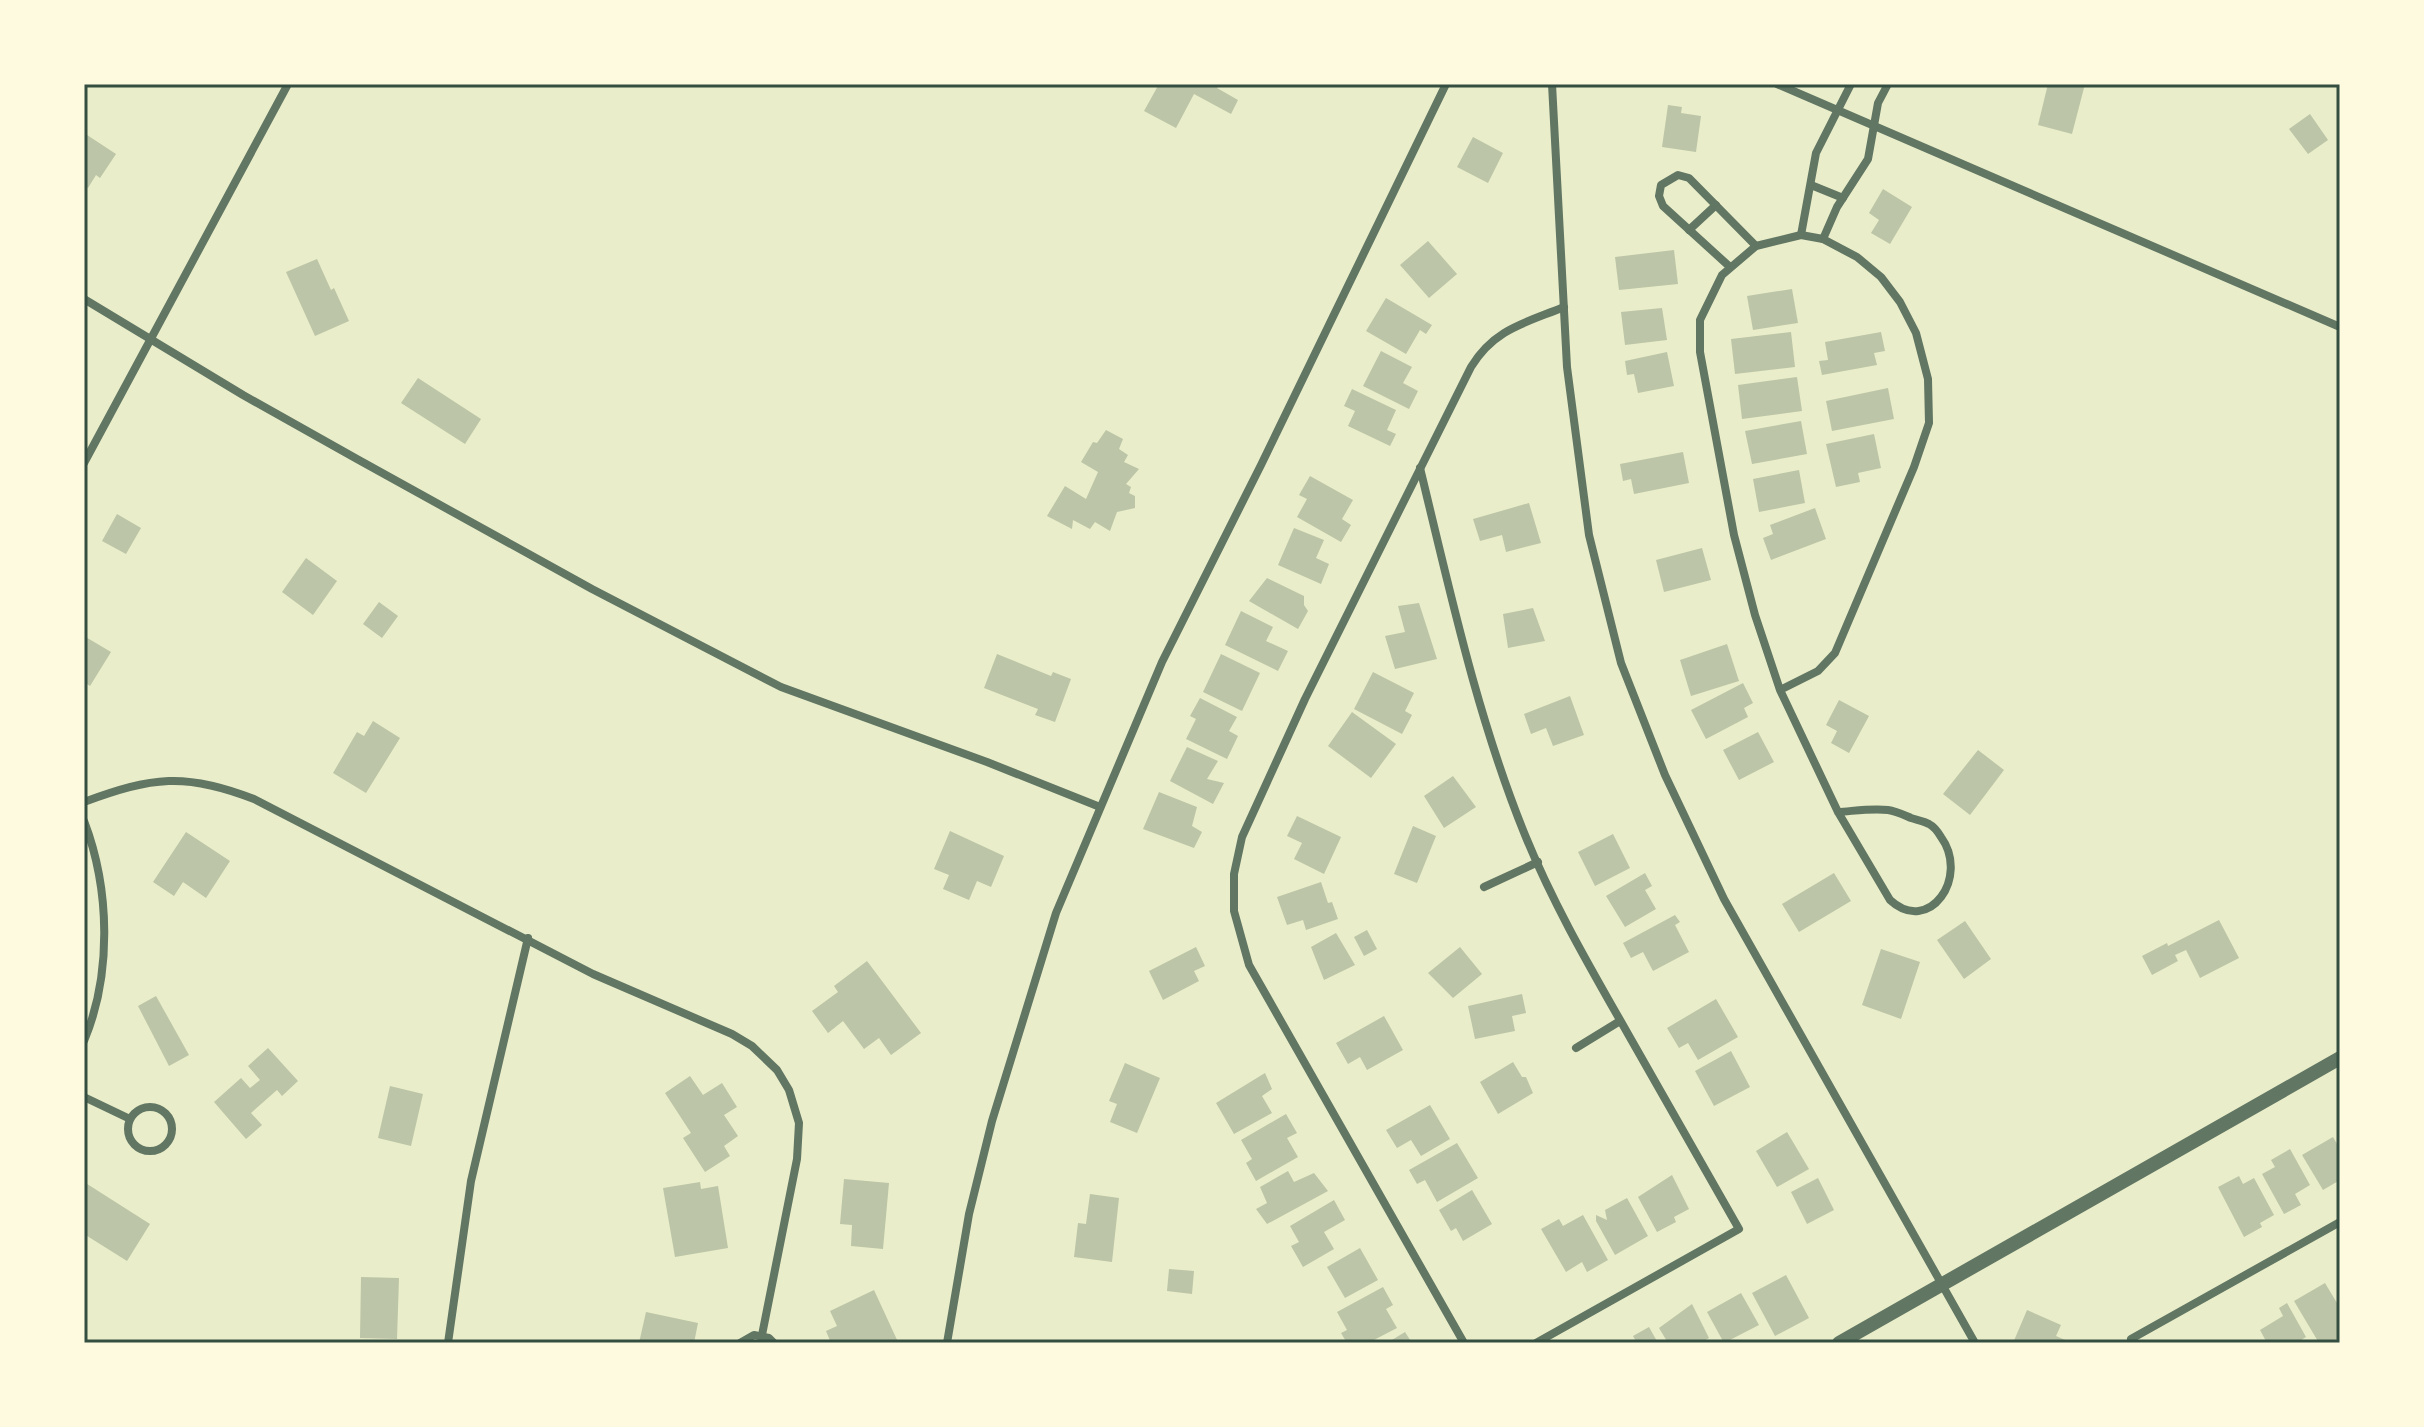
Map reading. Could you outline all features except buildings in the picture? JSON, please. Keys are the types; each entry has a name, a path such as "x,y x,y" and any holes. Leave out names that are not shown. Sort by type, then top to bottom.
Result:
{"street":[{"path":"84,463 288,84"},
{"path":"947,1343 969,1214 992,1121 1056,913 1162,662 1446,84"},
{"path":"1552,84 1567,367 1589,535 1621,663 1665,775 1724,899 1975,1343"},
{"path":"1777,84 2340,327"},
{"path":"1801,235 1816,153 1851,84"},
{"path":"1823,239 1843,198 1868,159 1878,103 1888,84"},
{"path":"1730,267 1663,206 1659,196 1661,185 1678,175 1689,178 1756,246"},
{"path":"1811,185 1843,198"},
{"path":"1689,230 1716,205"},
{"path":"1780,690 1818,671 1835,653 1914,467 1929,423 1928,379 1916,333 1900,302 1881,277 1857,257 1823,239 1801,235 1756,246 1730,267 1708,298 1700,320 1700,352 1734,535 1755,615 1780,690 1838,812 1890,900 1902,911 1915,913 1930,907 1942,897 1952,876 1953,861 1932,825 1889,810 1838,812"},
{"path":"84,299 384,475 592,589 781,687 1100,807"},
{"path":"1464,1343 1257,982 1242,948 1234,911 1234,874 1242,837 1305,699 1481,350 1503,331 1564,307"},
{"path":"1420,468 1484,718 1526,836 1567,923 1620,1021 1739,1229 1536,1343"},
{"path":"84,802 129,785 159,780 220,786 254,799 593,974 752,1046 777,1070 789,1090 799,1123 797,1159 762,1335"},
{"path":"84,821 96,861 104,929 97,997 84,1041"},
{"path":"1484,887 1538,862"},
{"path":"448,1343 471,1181 528,938"},
{"path":"1576,1048 1620,1021"},
{"path":"1839,1343 2340,1058"},
{"path":"84,1097 130,1119"},
{"path":"156,1108 168,1116 173,1130 171,1137 163,1148 143,1150 128,1134 130,1119 141,1109 156,1108"},
{"path":"2132,1341 2340,1222"},
{"path":"740,1343 747,1337 762,1335 774,1343"}]}
